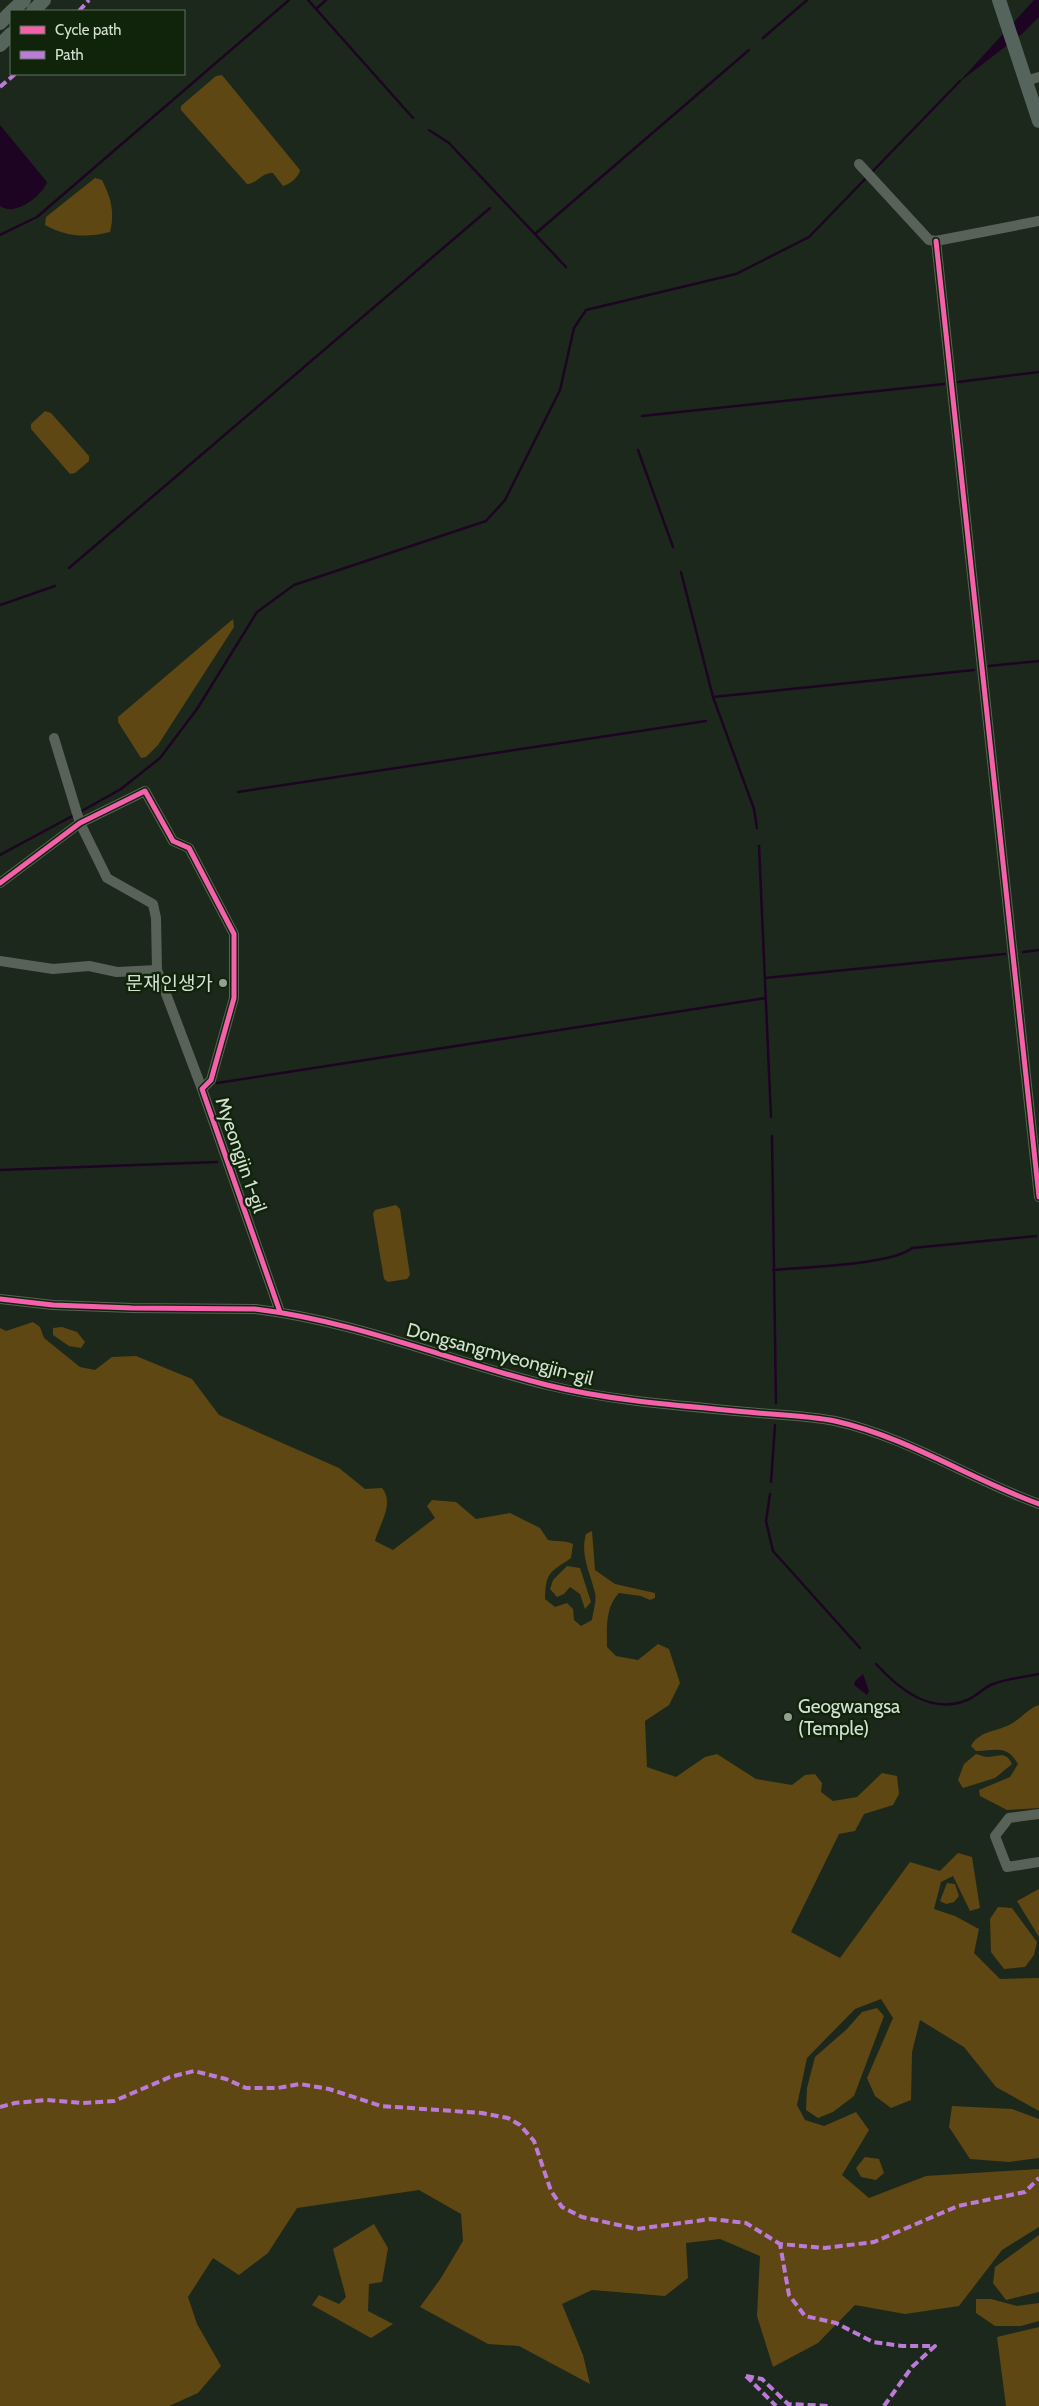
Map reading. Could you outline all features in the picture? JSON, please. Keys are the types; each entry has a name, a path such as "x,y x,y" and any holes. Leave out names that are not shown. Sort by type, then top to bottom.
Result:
{"main road":[{"path":"14,10 24,0"},
{"path":"34,10 44,0"},
{"path":"999,0 1039,121"},
{"path":"0,23 10,14"},
{"path":"0,45 10,35"}],"street":[{"path":"1025,81 1039,77"},
{"path":"859,164 929,240 936,241 1039,221"},
{"path":"936,241 1039,1197"},
{"path":"54,738 80,823 107,878 153,904 156,918 157,970 202,1089"},
{"name":"Myeongjin 1-gil","path":"0,883 80,823 145,791 173,841 189,848 234,934 234,998 211,1080 202,1089 280,1312"},
{"path":"0,961 53,969 88,966 117,972 157,970"},
{"name":"Dongsangmyeongjin-gil","path":"0,1299 54,1305 255,1309 280,1312 328,1321 476,1365 549,1385 594,1394 832,1420 893,1438 1016,1496 1039,1504"},
{"path":"1039,1814 1009,1818 995,1836 1007,1867 1039,1862"}],"shaded area":[{"path":"1034,0 1039,0 1039,17 1023,33 958,83"},
{"path":"222,75 300,170 296,178 288,184 283,186 273,173 269,173 247,184 181,110 181,106 216,76"},
{"path":"0,125 47,182 34,199 13,209 6,209 0,206"},
{"path":"95,178 102,180 110,199 112,218 110,232 85,236 61,232 45,225 46,217"},
{"path":"45,411 51,413 89,456 89,461 75,473 70,474 31,429 31,424"},
{"path":"233,619 234,627 158,745 146,757 141,758 118,722 118,717"},
{"path":"396,1205 400,1209 410,1275 407,1279 388,1282 384,1279 373,1214 375,1210"},
{"path":"33,1322 40,1327 44,1338 80,1367 95,1370 112,1357 136,1356 192,1379 219,1415 339,1468 365,1489 382,1488 386,1494 387,1507 375,1541 393,1550 435,1518 427,1506 432,1500 456,1502 476,1519 510,1513 540,1528 548,1540 573,1544 571,1558 550,1574 546,1583 545,1599 555,1607 567,1603 573,1609 574,1620 581,1626 592,1620 595,1603 595,1593 586,1564 584,1549 586,1534 592,1531 595,1570 615,1584 655,1593 655,1598 650,1600 641,1596 619,1593 609,1611 607,1647 616,1656 638,1660 658,1644 669,1649 680,1683 669,1705 645,1721 647,1767 676,1777 705,1757 717,1754 756,1779 792,1785 805,1775 815,1774 822,1783 821,1792 833,1801 857,1797 882,1773 897,1776 899,1794 893,1805 864,1814 855,1831 839,1834 791,1932 840,1958 910,1862 940,1871 958,1853 972,1857 980,1908 970,1911 953,1876 941,1882 934,1909 955,1916 979,1929 974,1953 1000,1979 1039,1978 1039,2111 996,2087 964,2047 920,2020 912,2052 911,2100 891,2108 875,2096 867,2078 893,2018 881,1999 855,2009 807,2058 797,2105 805,2120 824,2126 856,2112 869,2130 842,2175 869,2198 926,2176 1039,2169 1039,2227 1002,2250 959,2306 905,2314 855,2305 818,2343 773,2367 757,2316 760,2256 720,2239 686,2243 688,2278 665,2296 592,2290 562,2304 583,2355 590,2384 519,2346 488,2344 420,2307 441,2278 463,2241 461,2214 419,2190 297,2208 268,2253 239,2275 213,2258 188,2297 197,2324 221,2366 198,2393 169,2406 0,2406 0,1328 6,1331"},
{"path":"62,1327 77,1332 85,1342 81,1348 69,1346 53,1335 53,1328"},
{"path":"567,1566 580,1568 591,1602 585,1609 580,1594 570,1587 564,1594 557,1597 550,1589 553,1580"},
{"path":"863,1674 869,1691 867,1695 854,1685 855,1681"},
{"path":"1039,1705 1039,1808 1007,1810 980,1796 979,1790 1010,1777 1018,1764 1005,1751 976,1751 971,1746 978,1737 1009,1725"},
{"path":"976,1754 988,1757 1005,1756 1012,1764 995,1778 963,1788 958,1780 964,1764"},
{"path":"947,1883 955,1884 959,1896 954,1902 946,1904 940,1901"},
{"path":"1039,1889 1039,1937 1017,1901"},
{"path":"998,1907 1012,1908 1037,1942 1034,1955 1025,1967 1004,1969 991,1952 990,1919"},
{"path":"877,2008 884,2016 854,2096 833,2112 818,2118 806,2110 807,2088 815,2057 847,2029 862,2012"},
{"path":"952,2106 1012,2109 1039,2119 1039,2158 1009,2162 970,2159 949,2127"},
{"path":"865,2157 879,2159 884,2173 876,2180 861,2177 856,2168"},
{"path":"374,2224 388,2248 382,2282 369,2284 368,2311 393,2324 371,2338 312,2305 319,2295 339,2304 346,2297 333,2249"},
{"path":"1039,2235 1039,2292 1006,2300 993,2283 995,2267"},
{"path":"976,2299 991,2299 1017,2306 1039,2303 1039,2321 1021,2326 995,2326 976,2313"},
{"path":"1039,2327 1039,2406 1006,2406 997,2337"}],"waterway":[{"path":"0,235 37,217 289,0"},
{"path":"308,0 413,118"},
{"path":"316,9 326,0"},
{"path":"763,38 807,0"},
{"path":"535,234 749,50"},
{"path":"872,172 960,81"},
{"path":"429,130 449,143 566,267"},
{"path":"80,812 121,789 160,758 197,709 257,612 294,585 486,521 505,500 560,390 574,328 586,310 736,274 809,237 868,176"},
{"path":"69,568 490,208"},
{"path":"958,382 1039,372"},
{"path":"642,416 944,384"},
{"path":"638,450 673,547"},
{"path":"681,572 713,697 754,809 757,828"},
{"path":"0,605 55,586"},
{"path":"989,666 1039,661"},
{"path":"713,697 974,670"},
{"path":"238,792 706,721"},
{"path":"0,855 76,814"},
{"path":"759,846 771,1117"},
{"path":"1023,952 1039,950"},
{"path":"765,978 1005,954"},
{"path":"217,1083 766,998"},
{"path":"772,1136 776,1403"},
{"path":"0,1170 217,1162"},
{"path":"773,1270 867,1262 902,1254 912,1248 1036,1236"},
{"path":"771,1482 775,1425"},
{"path":"770,1494 766,1521 773,1551 860,1648"},
{"path":"876,1664 895,1682 916,1697 940,1704 953,1704 967,1700 998,1682 1039,1674"}],"marked path":[{"path":"80,10 89,0"},
{"path":"0,87 14,75"},
{"path":"0,2107 15,2103 47,2100 83,2103 114,2101 170,2077 194,2071 226,2079 246,2088 278,2088 300,2084 329,2089 381,2106 482,2113 508,2118 520,2125 534,2141 551,2191 562,2207 582,2217 637,2229 711,2219 746,2223 780,2244"},
{"path":"884,2406 912,2367 935,2346 902,2346 873,2342 836,2323 805,2316 789,2295 780,2244 825,2248 874,2242 958,2206 1025,2192 1039,2178"},
{"path":"746,2376 762,2379 788,2404 830,2406"},
{"path":"746,2376 776,2406"}],"cycle path":[{"path":"936,241 1039,1197"},
{"path":"0,883 80,823 145,791 173,841 189,848 234,934 234,998 211,1080 202,1089 280,1312"},
{"path":"0,1299 53,1305 255,1309 292,1315 366,1332 511,1375 573,1391 652,1403 835,1421 888,1437 1039,1504"}],"place":[{"name":"문재인생가","path":"223,983"},
{"name":"Geogwangsa (Temple)","path":"788,1717"}]}
